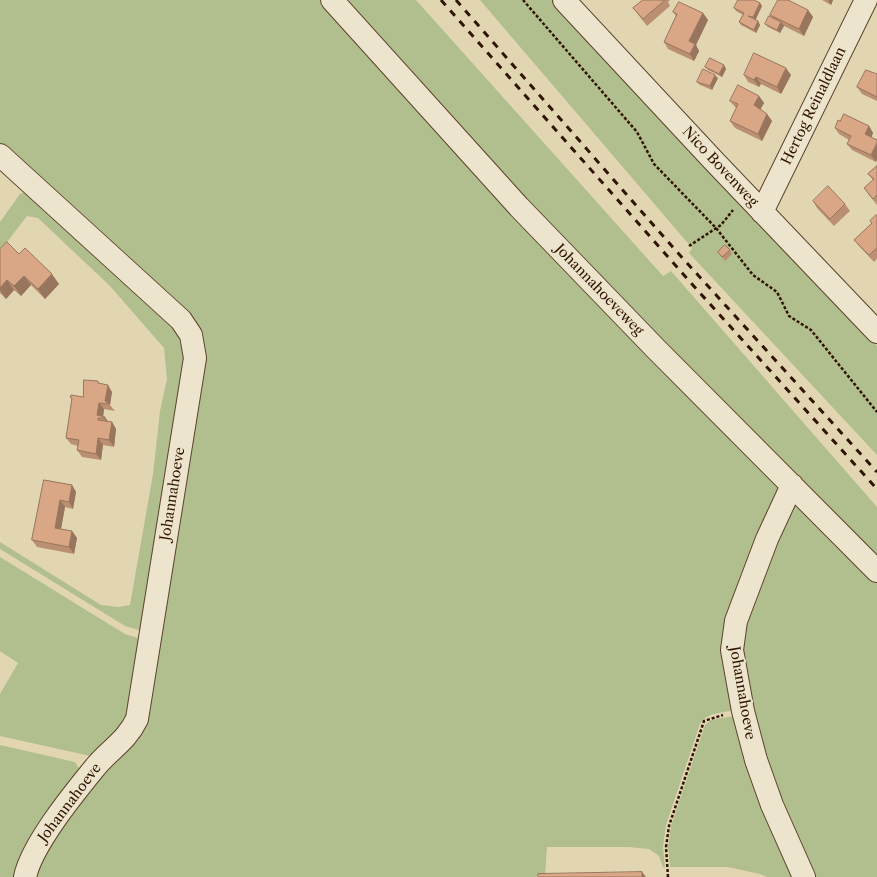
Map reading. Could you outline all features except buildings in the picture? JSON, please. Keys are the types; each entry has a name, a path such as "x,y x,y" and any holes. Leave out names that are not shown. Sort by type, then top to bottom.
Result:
{"street":[{"name":"Johannahoeveweg","path":"332,0 519,207 656,349 877,571"},
{"name":"Nico Bovenweg","path":"564,0 762,212 877,332"},
{"name":"Hertog Reinaldlaan","path":"762,212 866,0"},
{"name":"Johannahoeve","path":"0,155 181,320 191,335 195,358 137,719 126,738 98,764 36,847 27,865 25,877"},
{"name":"Johannahoeve","path":"792,486 767,539 736,620 732,650 743,711 756,760 772,805 804,877"}],"path":[{"path":"523,0 637,132 654,164 716,228 754,274 777,292 790,316 811,330 877,412"},
{"path":"689,246 722,225 746,194"},
{"path":"668,877 666,847 669,826 704,720 743,711"}],"green space":[{"path":"0,0 326,0 781,486 732,619 738,710 711,715 700,724 666,825 663,847 665,868 663,867 659,856 649,849 629,847 547,847 545,877 29,877 31,866 130,740 195,334 0,148"},
{"path":"350,0 416,0 663,276 671,271 877,507 877,565 795,483 343,6"},
{"path":"480,0 551,0 877,346 877,455 689,253 692,248"},
{"path":"26,192 177,323 190,358 142,631 125,626 0,549 0,542 101,605 119,607 130,605 153,474 160,411 167,379 164,348 110,286 38,218 27,216 0,251 0,222 20,194"},
{"path":"793,501 877,576 877,877 808,877 776,803 737,650"},
{"path":"0,557 125,634 141,639 135,708 96,755 86,755 0,736 0,694 18,663 0,651"},
{"path":"739,715 798,877 767,877 728,867 670,867 668,847 671,826 705,725 711,720"},
{"path":"0,745 75,762 80,770 19,877 0,877"}],"railway":[{"path":"441,0 691,283 877,489"},
{"path":"456,0 677,252 877,472"}]}
